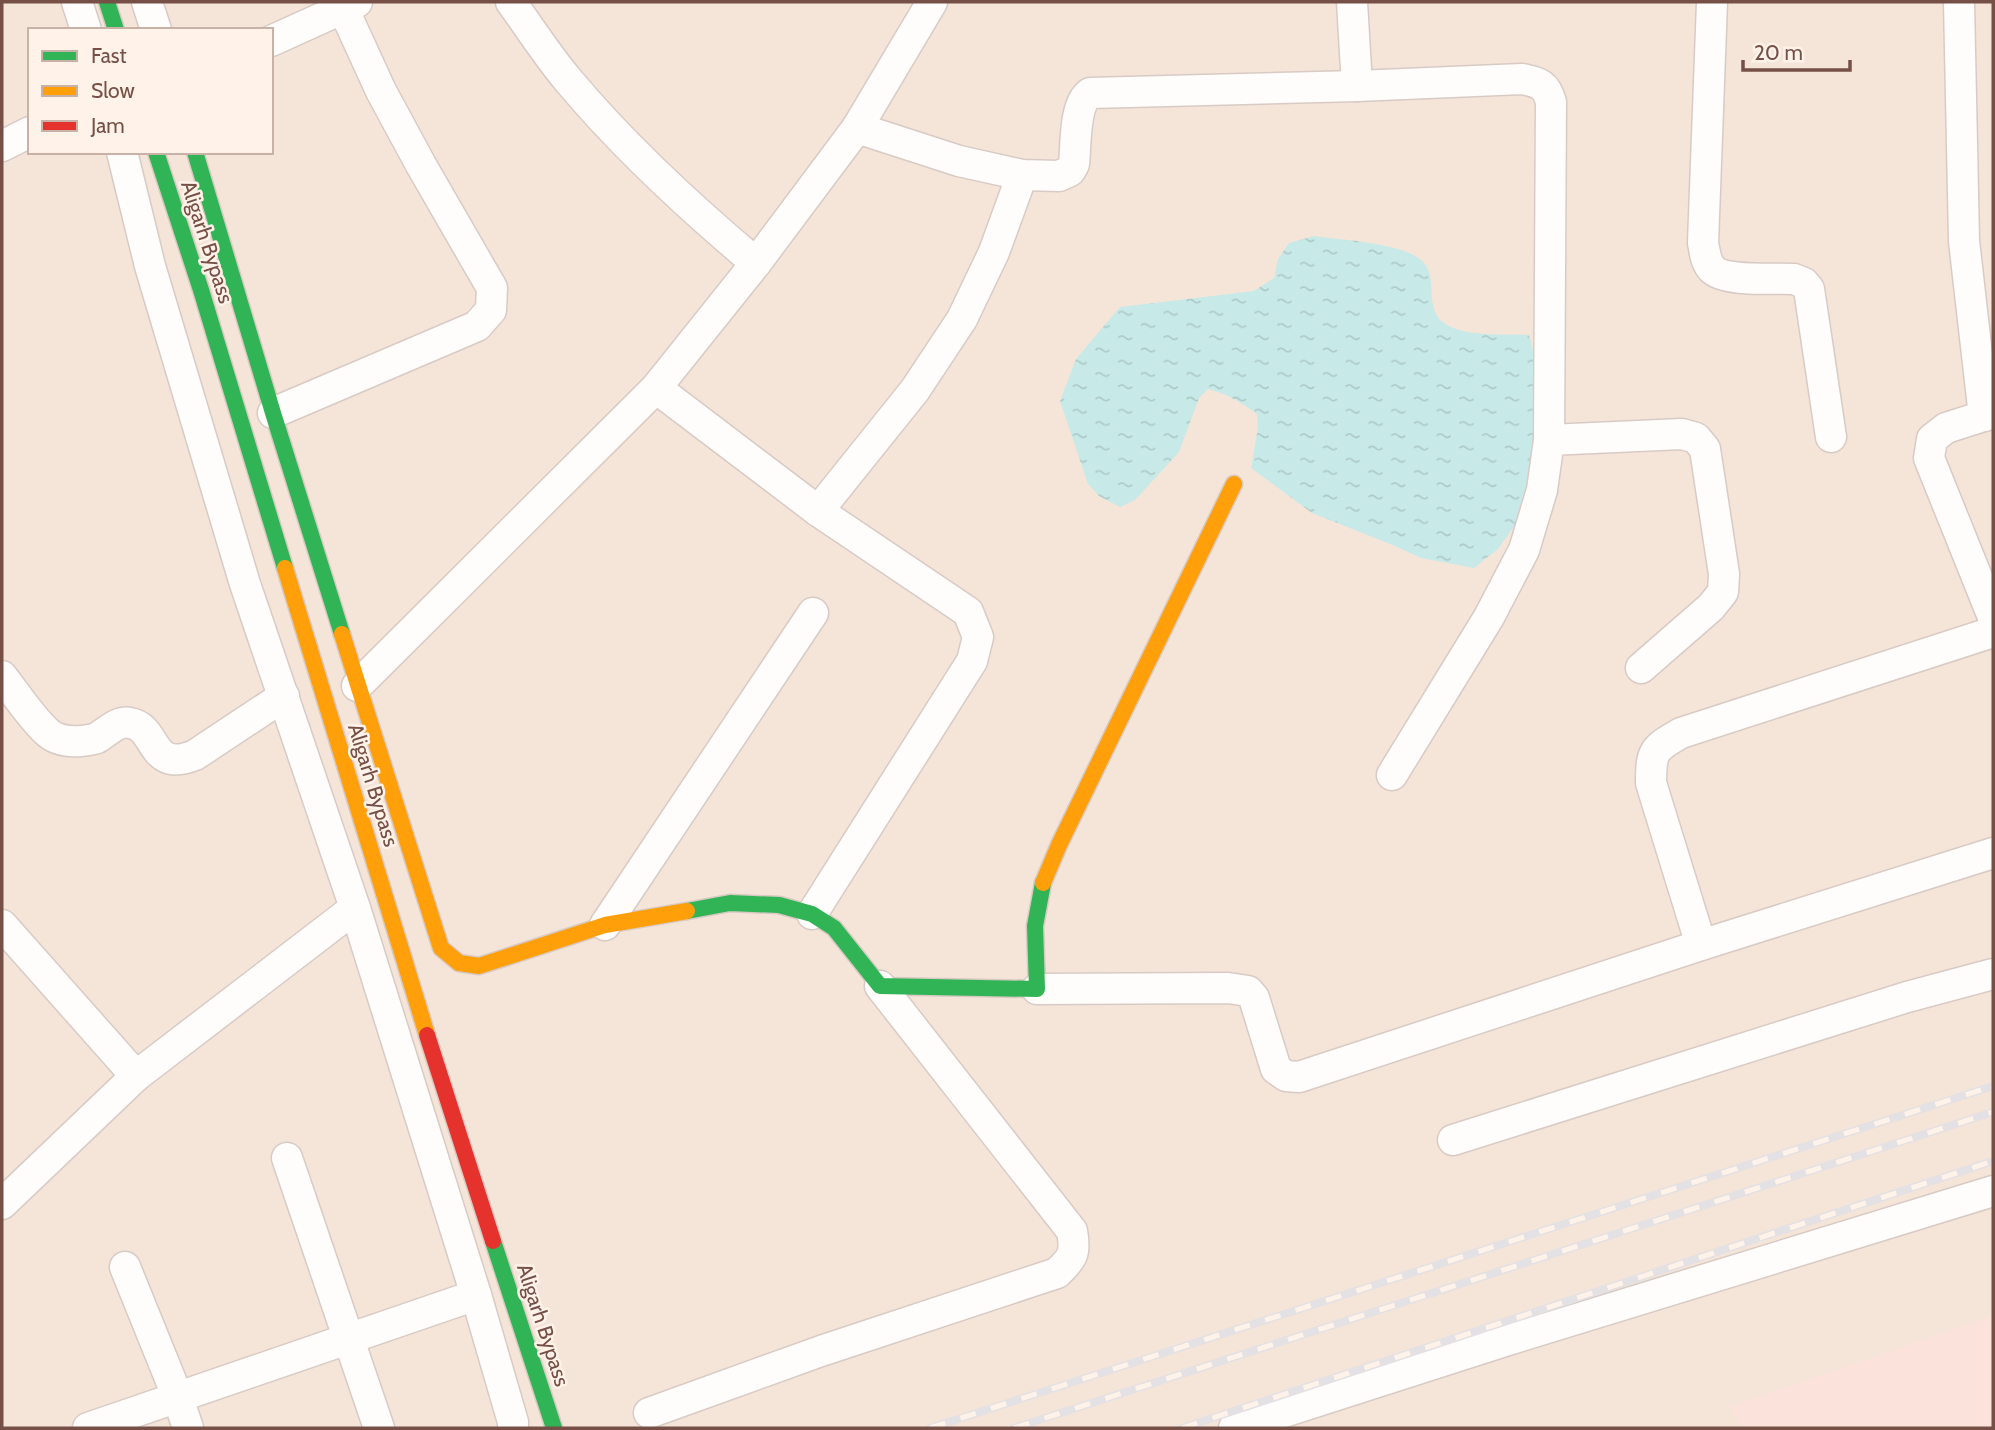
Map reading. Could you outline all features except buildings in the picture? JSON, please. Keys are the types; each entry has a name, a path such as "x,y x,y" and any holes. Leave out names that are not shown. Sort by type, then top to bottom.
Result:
{"street":[{"path":"77,2 85,28"},
{"path":"107,2 115,28"},
{"path":"147,2 155,28"},
{"path":"511,2 566,78 632,151 692,209 756,263"},
{"path":"358,686 656,388 756,263 858,128 932,2"},
{"path":"1352,2 1357,86"},
{"path":"1712,2 1703,243 1706,260 1714,271 1725,276 1794,279 1804,283 1809,289 1831,437"},
{"path":"1959,2 1964,240 1989,415 1946,428 1932,439 1929,458 1993,617"},
{"path":"273,40 350,5 381,91 492,288 491,310 477,326 273,412"},
{"path":"858,128 958,161 1022,175 1059,176 1070,171 1074,164 1080,107 1084,97 1090,93 1522,79 1537,82 1547,89 1551,102 1549,440 1542,490 1524,550 1489,617 1392,775"},
{"path":"2,146 28,133"},
{"path":"123,154 158,292 244,584 355,908 476,1295 513,1428"},
{"name":"Aligarh Bypass","path":"157,154 201,290 438,1072 554,1428"},
{"path":"196,154 273,412 441,948 459,963 479,966 605,925 730,902 779,905 812,914 834,928 1072,1231 1075,1247 1070,1261 1057,1273 821,1351 649,1413"},
{"path":"818,511 915,390 962,319 994,252 1022,175"},
{"path":"656,388 818,511 968,612 978,637 972,661 812,914"},
{"path":"1549,440 1682,434 1696,438 1705,449 1724,574 1723,592 1711,607 1641,668"},
{"path":"1037,989 1035,926 1042,886 1065,832 1234,484"},
{"path":"605,925 813,613"},
{"path":"1701,945 1651,783 1651,760 1661,744 1681,733 1993,632"},
{"path":"2,676 47,733 68,742 94,740 118,724 129,722 140,727 158,752 170,759 185,759 195,755 284,696"},
{"path":"880,986 1248,990 1254,998 1276,1069 1286,1076 1299,1077 1701,945 1993,853"},
{"path":"5,1193 136,1076 355,908"},
{"path":"2,925 136,1076"},
{"path":"1453,1140 1895,1001 1993,974"},
{"path":"287,1158 379,1428"},
{"path":"1234,1428 1508,1340 1993,1191"},
{"path":"125,1267 188,1428"},
{"path":"88,1428 476,1295"}],"shaded area":[{"path":"2,2 1993,2 1993,1428 2,1428"},
{"path":"1993,1316 1993,1428 1742,1428 1730,1406"}],"water":[{"path":"1314,236 1389,247 1416,256 1427,268 1433,305 1438,317 1447,325 1473,333 1529,335 1539,374 1534,446 1523,514 1498,549 1474,568 1421,558 1312,513 1251,468 1258,427 1257,414 1234,399 1208,389 1199,398 1179,452 1135,500 1120,507 1099,496 1088,484 1060,401 1076,359 1120,307 1254,291 1274,278 1278,259 1289,243"}],"railway":[{"path":"930,1428 1993,1086"},
{"path":"1014,1428 1993,1112"},
{"path":"1182,1428 1993,1161"}],"traffic: fast":[{"path":"107,2 115,28"},
{"path":"157,154 285,568"},
{"path":"196,154 342,634"},
{"path":"687,911 730,903 779,905 812,914 834,928 880,986 1037,989 1035,926 1043,883"},
{"path":"493,1241 554,1428"}],"traffic: slow":[{"path":"1043,883 1234,484"},
{"path":"285,568 427,1035"},
{"path":"342,634 441,948 459,963 479,966 605,925 687,911"}],"traffic: jam":[{"path":"427,1035 493,1241"}]}
